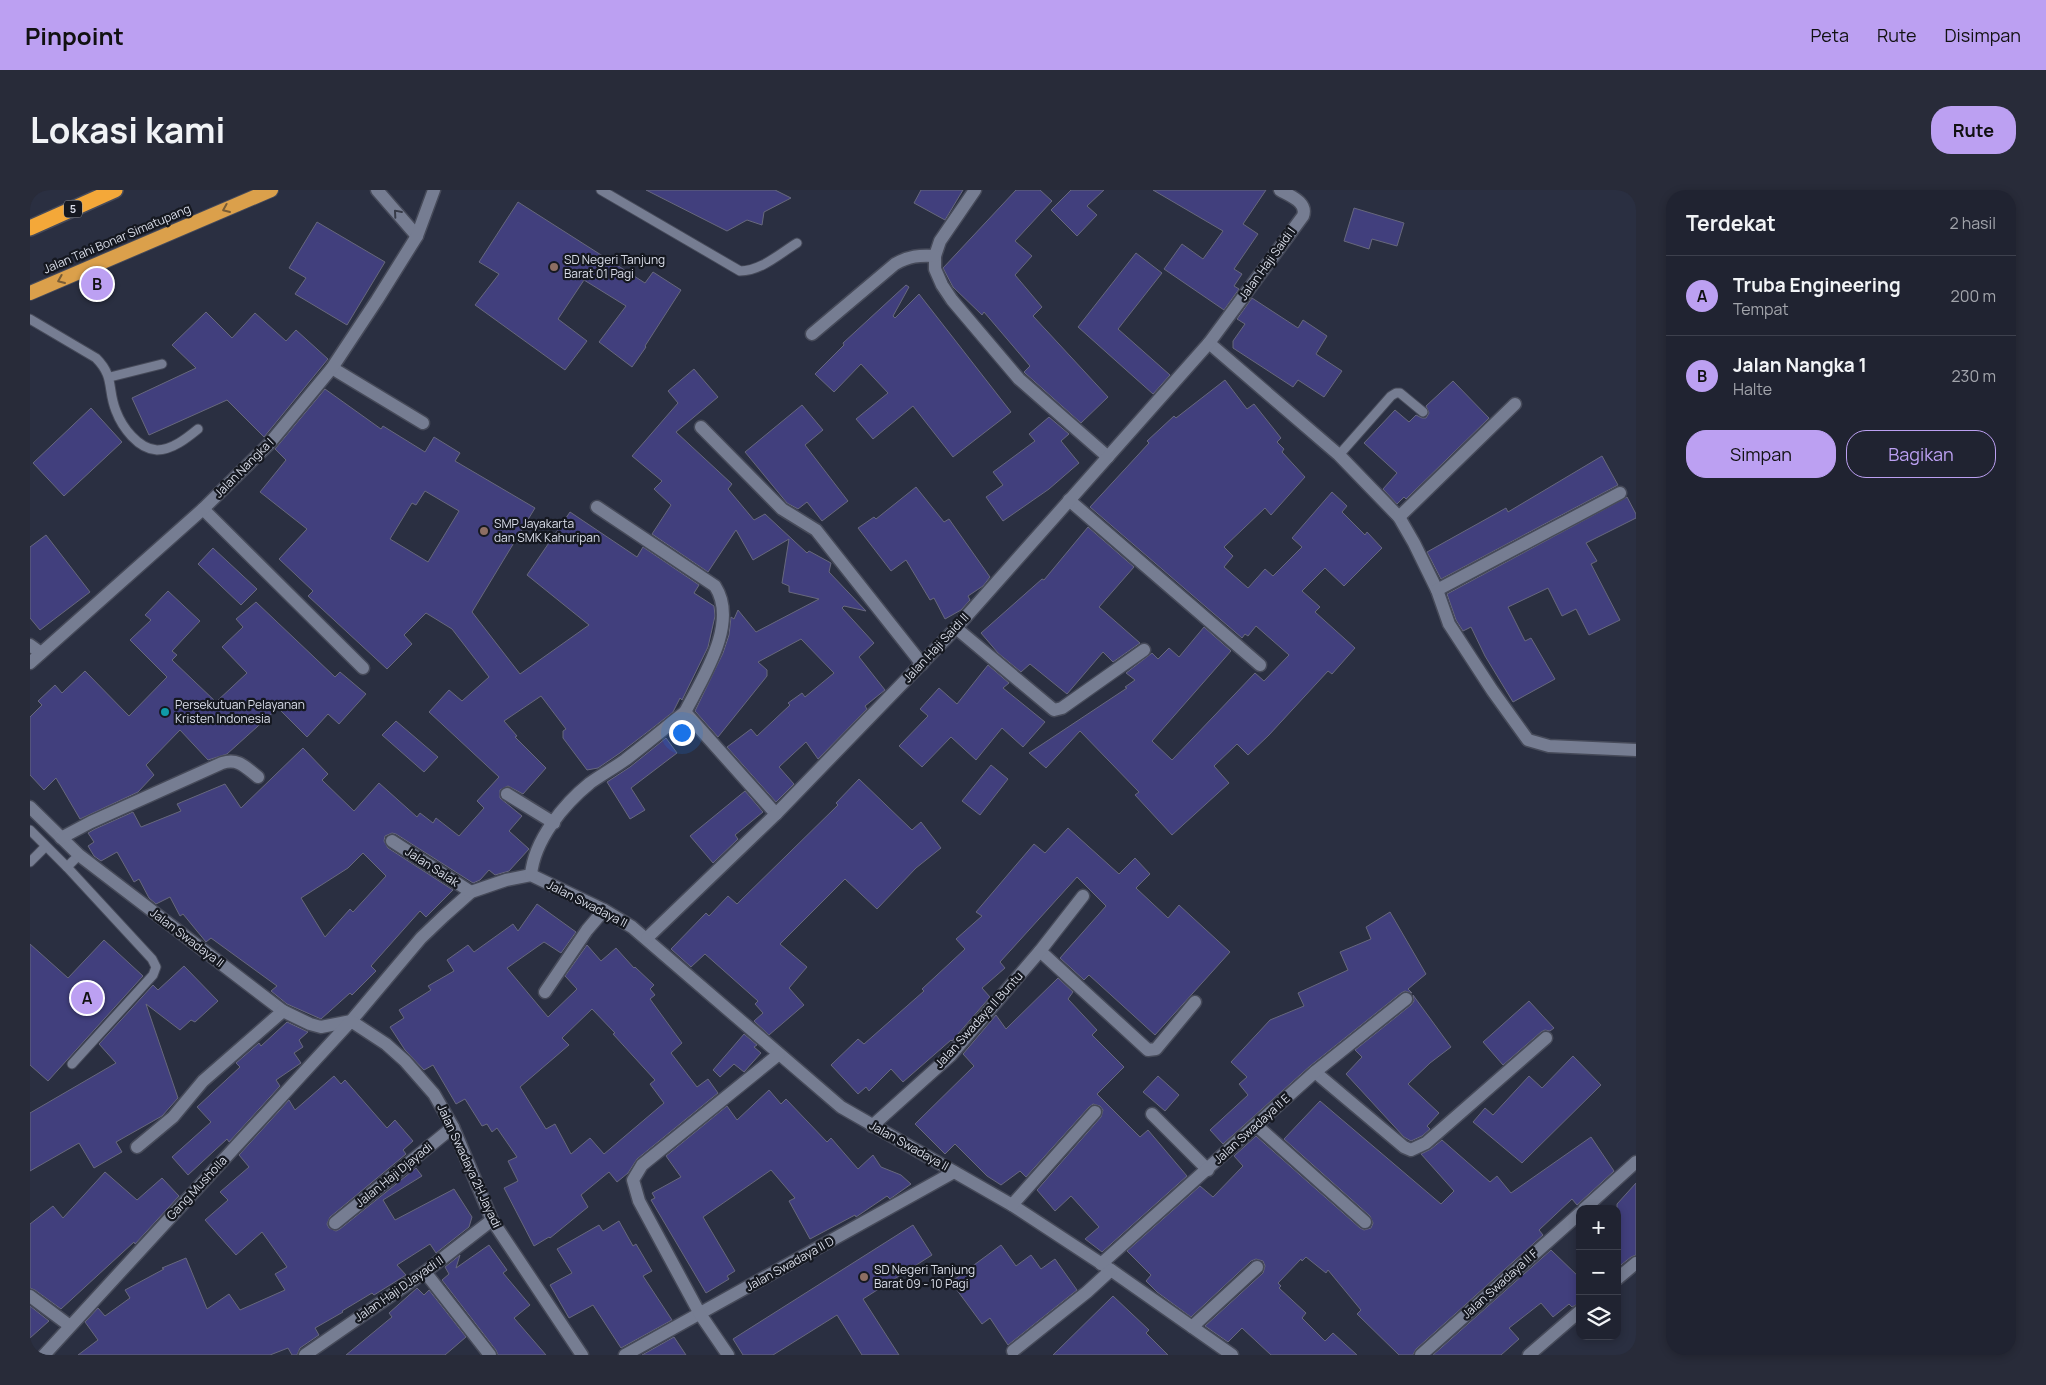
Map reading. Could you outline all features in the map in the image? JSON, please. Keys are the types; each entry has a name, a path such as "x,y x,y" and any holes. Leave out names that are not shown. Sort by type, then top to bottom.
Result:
{"highway":[{"name":"5","path":"30,228 115,190"},
{"name":"Jalan Tahi Bonar Simatupang","path":"30,293 271,190"}],"street":[{"path":"377,190 417,236"},
{"name":"Jalan Nangka I","path":"30,663 203,509 269,444 332,368 377,300 417,236 434,190"},
{"path":"975,190 940,241 935,256 935,269 952,300 1020,379 1108,457"},
{"name":"Jalan Haji Saidi I","path":"1210,343 1303,216 1304,209 1301,203 1280,190"},
{"path":"812,334 895,264 916,255 935,256"},
{"path":"1210,343 1339,455 1399,517 1437,590 1449,624 1492,690 1528,740 1548,746 1636,750"},
{"name":"Jalan Haji Saidi II","path":"647,938 776,814 922,664 1210,343"},
{"path":"332,368 423,423"},
{"path":"1399,517 1515,404"},
{"path":"701,427 782,509 816,530 922,664"},
{"path":"1437,590 1620,493"},
{"path":"1069,500 1260,665"},
{"path":"351,1021 421,938 444,916 471,892 506,880 530,875 538,850 554,823 573,799 590,783 624,760 686,712 717,645 723,627 722,596 715,586 597,507"},
{"path":"203,509 364,668"},
{"path":"956,628 1054,710 1062,708 1144,650"},
{"path":"30,645 41,652"},
{"path":"686,712 776,814"},
{"path":"61,838 91,822 222,762 232,760 238,762 258,777"},
{"path":"507,794 554,823"},
{"name":"Jalan Swadaya II","path":"30,807 79,855 283,1010 310,1024 321,1027 351,1021"},
{"name":"Jalan Salak","path":"392,841 471,892"},
{"name":"Jalan Swadaya II","path":"530,875 604,910 647,938 841,1107 1012,1204 1232,1355"},
{"name":"Jalan Swadaya II Buntu","path":"872,1126 950,1056 1040,951 1083,896"},
{"path":"544,992 587,930 604,910"},
{"path":"1040,951 1148,1050 1156,1049 1195,1002"},
{"name":"Jalan Swadaya II E","path":"1013,1351 1087,1292 1106,1267 1315,1072 1406,999"},
{"path":"137,1147 173,1117 203,1081 283,1010"},
{"name":"Jalan Swadaya 2H Jayadi","path":"351,1021 386,1044 405,1061 434,1094 452,1127 492,1220 582,1355"},
{"name":"Gang Musholla","path":"44,1355 351,1021"},
{"path":"1315,1072 1404,1147 1411,1150 1426,1143 1546,1038"},
{"path":"728,1355 700,1314 639,1201 633,1180 642,1165 779,1054"},
{"path":"1012,1204 1095,1112"},
{"path":"1152,1114 1208,1170"},
{"path":"1257,1126 1365,1222"},
{"name":"Jalan Haji Djayadi","path":"335,1223 452,1127"},
{"path":"1588,1205 1636,1162"},
{"name":"Jalan Swadaya II D","path":"625,1355 954,1172"},
{"name":"Jalan Swadaya II F","path":"1421,1355 1576,1217"},
{"name":"Jalan Haji DJayadi II","path":"305,1355 425,1272 492,1220"},
{"path":"1621,1277 1636,1264"},
{"path":"1192,1327 1257,1267"},
{"path":"425,1272 490,1355"},
{"path":"30,1296 70,1326"},
{"path":"1529,1355 1576,1314"}],"lane":[{"path":"601,190 740,271 750,271 760,267 797,243"},
{"path":"30,319 96,358 104,366 110,377 116,411 134,438 146,446 157,450 170,446 198,429"},
{"path":"110,377 162,364"},
{"path":"1339,455 1391,396 1396,393 1400,393 1422,412"},
{"path":"30,830 152,959 156,967 154,975 72,1064"},
{"path":"30,862 45,847"},
{"path":"67,867 79,855"}],"building":[{"path":"646,190 775,190 791,198 764,212 762,225 747,220 727,231"},
{"path":"921,190 963,190 945,220 914,203"},
{"path":"1016,190 1040,190 1052,201 1015,241 1032,256 1015,275 1042,307 1033,316 1108,397 1081,423 1024,372 1030,366 984,312 982,315 953,287 943,268"},
{"path":"1071,190 1104,190 1087,206 1097,215 1077,236 1051,210"},
{"path":"1153,190 1266,190 1243,224 1258,234 1234,269 1242,274 1234,286 1239,289 1224,310 1164,269 1182,244 1203,259 1223,231"},
{"name":"SD Negeri Tanjung Barat 01 Pagi","path":"518,202 645,283 653,272 681,290 632,367 599,342 626,306 584,280 558,319 587,341 565,370 475,305 499,274 479,262"},
{"path":"1354,208 1404,223 1397,246 1372,239 1369,249 1344,241"},
{"path":"317,222 385,262 347,325 295,294 306,278 289,268"},
{"path":"1136,253 1162,273 1118,329 1170,375 1153,394 1078,327"},
{"path":"906,285 909,287 893,316 895,318 919,294 1011,412 953,457 913,406 873,439 856,419 888,393 861,364 834,392 815,374 844,345 843,343"},
{"path":"1252,298 1298,328 1303,320 1327,336 1316,354 1342,371 1324,397 1298,380 1293,387 1233,348 1233,341 1245,324 1237,319"},
{"path":"206,312 232,338 255,313 286,341 296,330 328,359 264,437 227,400 149,435 132,398 196,368 172,345"},
{"path":"694,369 718,397 676,432 732,484 728,489 754,520 765,514 807,553 809,551 831,563 829,572 866,611 844,606 842,608 874,643 859,657 885,690 865,706 867,709 818,759 806,742 779,767 794,784 776,802 727,747 751,729 757,736 790,705 788,703 802,693 805,697 834,673 801,639 758,662 767,670 767,676 718,737 695,711 723,653 729,635 731,617 734,619 738,610 756,632 819,599 789,592 789,586 782,583 789,539 753,560 736,530 708,572 652,534 671,505 654,489 662,481 632,456 678,403 668,391"},
{"path":"1225,380 1247,409 1254,404 1281,438 1277,442 1284,449 1282,452 1305,477 1271,515 1265,508 1224,547 1233,556 1224,567 1248,588 1265,569 1273,576 1302,547 1292,538 1332,492 1347,506 1342,512 1365,535 1367,532 1382,548 1344,586 1325,568 1302,591 1320,607 1315,612 1355,648 1332,674 1328,671 1248,755 1237,744 1214,766 1229,783 1172,835 1135,795 1139,792 1080,731 1046,768 1029,753 1127,688 1125,687 1135,680 1126,673 1152,653 1158,659 1169,648 1179,657 1204,627 1231,651 1152,741 1172,760 1255,673 1264,681 1289,655 1256,626 1248,636 1245,634 1242,638 1090,507 1149,443 1147,441 1174,416 1176,418"},
{"path":"1453,381 1489,418 1406,499 1404,497 1397,504 1383,489 1397,473 1364,443 1395,410 1409,422 1416,415 1426,418 1429,413 1426,406"},
{"path":"325,389 381,429 383,426 425,452 434,437 460,453 455,461 535,508 472,612 520,674 589,625 527,575 570,512 637,557 643,547 699,585 694,593 714,606 715,616 708,647 682,700 680,698 673,712 598,768 587,770 563,738 563,731 566,729 541,696 504,721 517,736 515,737 546,768 523,794 508,786 500,790 500,798 522,816 509,831 529,849 509,871 495,875 489,870 480,880 473,883 396,834 392,833 385,836 384,841 388,848 453,890 426,917 420,911 371,966 376,971 352,995 350,993 321,1019 287,1004 271,991 277,986 211,938 206,942 183,914 180,916 170,897 156,904 149,898 139,879 134,882 117,852 101,861 94,856 88,846 94,842 88,833 95,829 133,812 141,827 181,811 177,804 225,784 241,808 303,748 328,774 322,780 354,811 379,783 417,817 420,813 433,823 436,818 459,836 484,808 477,801 499,777 429,712 449,690 462,701 489,677 452,629 426,613 404,635 412,644 387,669 308,596 313,591 279,559 307,529 260,492 286,460 275,449","holes":["425,491 459,511 428,562 390,539 412,503 416,505","363,853 386,876 353,912 350,909 325,937 301,898 348,868"]},
{"path":"802,405 823,430 805,445 848,501 822,521 807,502 798,509 787,503 745,452"},
{"path":"91,408 122,442 64,496 33,463"},
{"path":"1049,417 1069,434 1061,441 1079,463 1049,489 1003,521 986,497 1003,485 993,472 1035,441 1029,434"},
{"path":"1602,456 1618,485 1441,579 1427,552 1506,508 1508,512"},
{"path":"916,487 944,522 949,519 990,577 983,586 968,596 970,600 961,610 945,619 934,598 930,600 906,560 891,571 858,528 874,517 876,519"},
{"path":"1627,497 1636,514 1636,518 1586,543 1597,561 1591,564 1620,620 1589,635 1576,609 1562,616 1548,588 1508,607 1525,641 1531,638 1555,679 1513,702 1485,656 1471,627 1463,631 1456,620 1447,594"},
{"path":"1088,527 1134,567 1099,607 1140,643 1113,662 1103,652 1067,694 1030,664 1021,672 998,653 981,633 1042,579 1044,580"},
{"path":"46,535 90,592 40,630 30,618 30,547"},
{"path":"213,548 257,589 241,605 198,564"},
{"path":"168,591 200,621 172,651 177,655 172,660 216,702 247,673 222,647 243,627 236,619 256,602 335,677 340,672 366,694 339,724 328,714 307,737 278,708 227,754 208,760 180,730 146,765 154,775 138,792 80,819 56,778 44,790 30,775 30,717 42,705 38,701 55,685 62,693 85,671 129,716 167,677 130,640 151,620 145,615"},
{"path":"988,665 1009,683 1003,688 1045,722 1023,747 1002,728 976,760 951,737 922,767 899,746 928,716 920,709 939,688 957,704"},
{"path":"396,721 438,757 424,772 382,735"},
{"path":"666,738 677,753 631,788 645,810 630,819 607,782 630,767"},
{"path":"991,765 1008,779 980,815 962,801"},
{"path":"859,779 912,830 921,822 941,848 916,868 877,909 845,879 780,944 807,967 789,988 804,1005 769,1035 754,1021 763,1013 755,1004 758,1001 705,954 691,967 671,949 706,913 709,916 728,896 737,904 838,805 836,803"},
{"path":"745,791 763,812 735,835 738,839 713,863 690,836"},
{"path":"1068,828 1119,874 1135,858 1150,874 1136,888 1168,918 1179,905 1230,952 1155,1035 1089,975 1084,980 1060,958 1106,906 1077,877 1000,962 1005,968 982,988 990,997 952,1041 903,1082 891,1069 869,1091 866,1087 858,1094 831,1065 858,1039 864,1044 924,991 922,989 965,949 956,939 982,916 976,912 1034,844 1045,853"},
{"path":"537,904 576,932 561,953 544,942 507,968 548,1017 577,989 565,976 587,945 601,961 616,948 634,968 654,985 650,989 655,995 650,999 682,1043 671,1053 697,1087 708,1079 718,1093 637,1159 628,1173 617,1182 609,1172 581,1195 588,1207 550,1238 534,1246 504,1188 518,1181 508,1161 517,1157 497,1128 492,1132 487,1124 482,1126 465,1099 456,1104 433,1065 424,1070 405,1050 390,1027 404,1018 399,1010 431,990 428,986 454,971 447,960 468,945 474,952 513,924 518,931","holes":["592,1009 615,1033 613,1034 655,1080 650,1084 664,1103 604,1154 590,1138 571,1154 555,1124 546,1129 520,1087 569,1045 562,1038"]},
{"path":"1390,912 1426,974 1408,989 1412,993 1405,991 1401,993 1310,1066 1223,1144 1210,1130 1248,1095 1239,1084 1247,1077 1231,1062 1270,1020 1304,1006 1298,993 1348,970 1340,952 1371,939 1366,927"},
{"path":"104,940 143,976 48,1081 30,1065 30,944 68,978"},
{"path":"184,966 218,1001 195,1022 191,1020 180,1030 146,1004 178,1098 162,1116 116,1142 122,1152 94,1168 79,1143 30,1171 30,1113 116,1063 99,1044 153,985 158,990"},
{"path":"1058,978 1073,992 1068,999 1097,1030 1092,1035 1124,1067 1097,1094 1140,1137 1148,1130 1187,1176 1102,1252 1085,1239 1099,1227 1071,1196 1055,1211 1037,1190 1101,1117 1103,1110 1100,1106 1093,1104 1089,1107 1026,1177 1020,1171 1001,1185 987,1176 955,1144 945,1154 915,1124 974,1066 963,1054 996,1015 1006,1029"},
{"path":"1413,995 1451,1047 1430,1063 1408,1084 1439,1113 1427,1126 1430,1129 1422,1136 1411,1141 1404,1137 1346,1074 1362,1057 1355,1050 1411,1005 1414,1001"},
{"path":"1529,1001 1554,1028 1550,1031 1545,1030 1541,1032 1503,1065 1483,1042"},
{"path":"287,1022 308,1032 299,1040 303,1047 294,1053 301,1063 276,1080 280,1086 229,1142 227,1139 188,1175 172,1157 211,1122 197,1107 240,1067 236,1063 259,1043 261,1046"},
{"path":"744,1034 757,1045 754,1047 761,1053 744,1072 734,1064 720,1077 713,1070"},
{"path":"1573,1056 1601,1085 1522,1163 1473,1122 1485,1108 1493,1115 1529,1076 1542,1088"},
{"path":"334,1076 341,1084 345,1080 387,1128 395,1120 413,1141 403,1150 406,1154 330,1217 327,1224 329,1228 336,1231 340,1229 416,1168 422,1176 383,1200 395,1220 454,1189 472,1217 469,1227 436,1253 430,1244 397,1265 406,1275 374,1295 372,1293 315,1328 319,1335 300,1348 297,1355 292,1355 288,1348 270,1355 78,1355 98,1340 85,1322 98,1308 105,1316 130,1298 125,1290 164,1269 162,1268 186,1258 207,1309 229,1294 240,1310 285,1290 275,1274 287,1267 262,1232 236,1255 205,1220 228,1200 220,1192 249,1167 239,1155 289,1100 295,1110"},
{"path":"1158,1076 1179,1095 1165,1111 1143,1092"},
{"path":"769,1090 781,1104 786,1099 827,1142 831,1138 858,1169 873,1155 881,1167 901,1175 911,1184 890,1199 887,1196 856,1217 855,1215 810,1239 789,1201 795,1198 771,1170 703,1217 735,1271 727,1276 729,1279 706,1293 651,1200 655,1198 652,1193 681,1177 666,1156 727,1106 737,1120"},
{"path":"1320,1101 1441,1204 1454,1191 1421,1154 1442,1140 1490,1182 1497,1176 1511,1193 1591,1137 1614,1171 1577,1205 1572,1199 1539,1230 1543,1235 1416,1349 1413,1355 1399,1355 1357,1314 1361,1310 1328,1270 1326,1273 1306,1257 1302,1261 1301,1259 1278,1283 1281,1286 1279,1288 1306,1313 1302,1318 1325,1341 1333,1333 1357,1355 1271,1355 1242,1328 1228,1342 1205,1326 1263,1273 1265,1266 1263,1261 1256,1259 1251,1261 1191,1317 1157,1292 1146,1281 1151,1275 1127,1251 1200,1186 1213,1197 1243,1166 1234,1156 1256,1136 1360,1228 1364,1230 1371,1228 1373,1223 1370,1216 1284,1139"},
{"path":"105,1172 137,1200 162,1178 179,1196 135,1244 134,1242 61,1309 30,1288 30,1224 53,1206 63,1218"},
{"path":"1636,1183 1636,1255 1621,1265 1621,1205 1617,1204"},
{"path":"619,1221 633,1246 636,1244 652,1271 643,1276 672,1320 621,1348 593,1305 569,1318 550,1285 572,1273 557,1249 599,1225 603,1231"},
{"name":"SD Negeri Tanjung Barat 09 - 10 Pagi","path":"913,1225 932,1255 863,1299 899,1355 862,1355 837,1315 773,1355 743,1355 733,1339"},
{"path":"489,1245 507,1270 503,1273 530,1305 514,1318 546,1355 498,1355 442,1280 449,1274 445,1267 460,1255 456,1268"},
{"path":"1001,1245 1016,1266 1031,1255 1041,1269 1055,1259 1077,1290 1008,1345 990,1318 982,1324 951,1282"},
{"path":"1551,1250 1576,1274 1576,1305 1572,1307 1569,1304 1553,1317 1541,1303 1509,1328 1519,1339 1501,1355 1433,1355"},
{"path":"417,1288 424,1295 429,1290 466,1337 445,1355 346,1355 392,1317 389,1313"},
{"path":"1113,1296 1149,1330 1146,1333 1168,1355 1053,1355"},
{"path":"30,1306 49,1321 30,1338"},
{"path":"674,1337 686,1355 642,1355"}],"place":[{"name":"SD Negeri Tanjung Barat 01 Pagi","path":"554,267"},
{"name":"Jalan Nangka 1","path":"97,284"},
{"name":"SMP Jayakarta dan SMK Kahuripan","path":"484,531"},
{"name":"Persekutuan Pelayanan Kristen Indonesia","path":"165,712"},
{"name":"Truba Engineering","path":"87,998"},
{"name":"SD Negeri Tanjung Barat 09 - 10 Pagi","path":"864,1277"}]}
